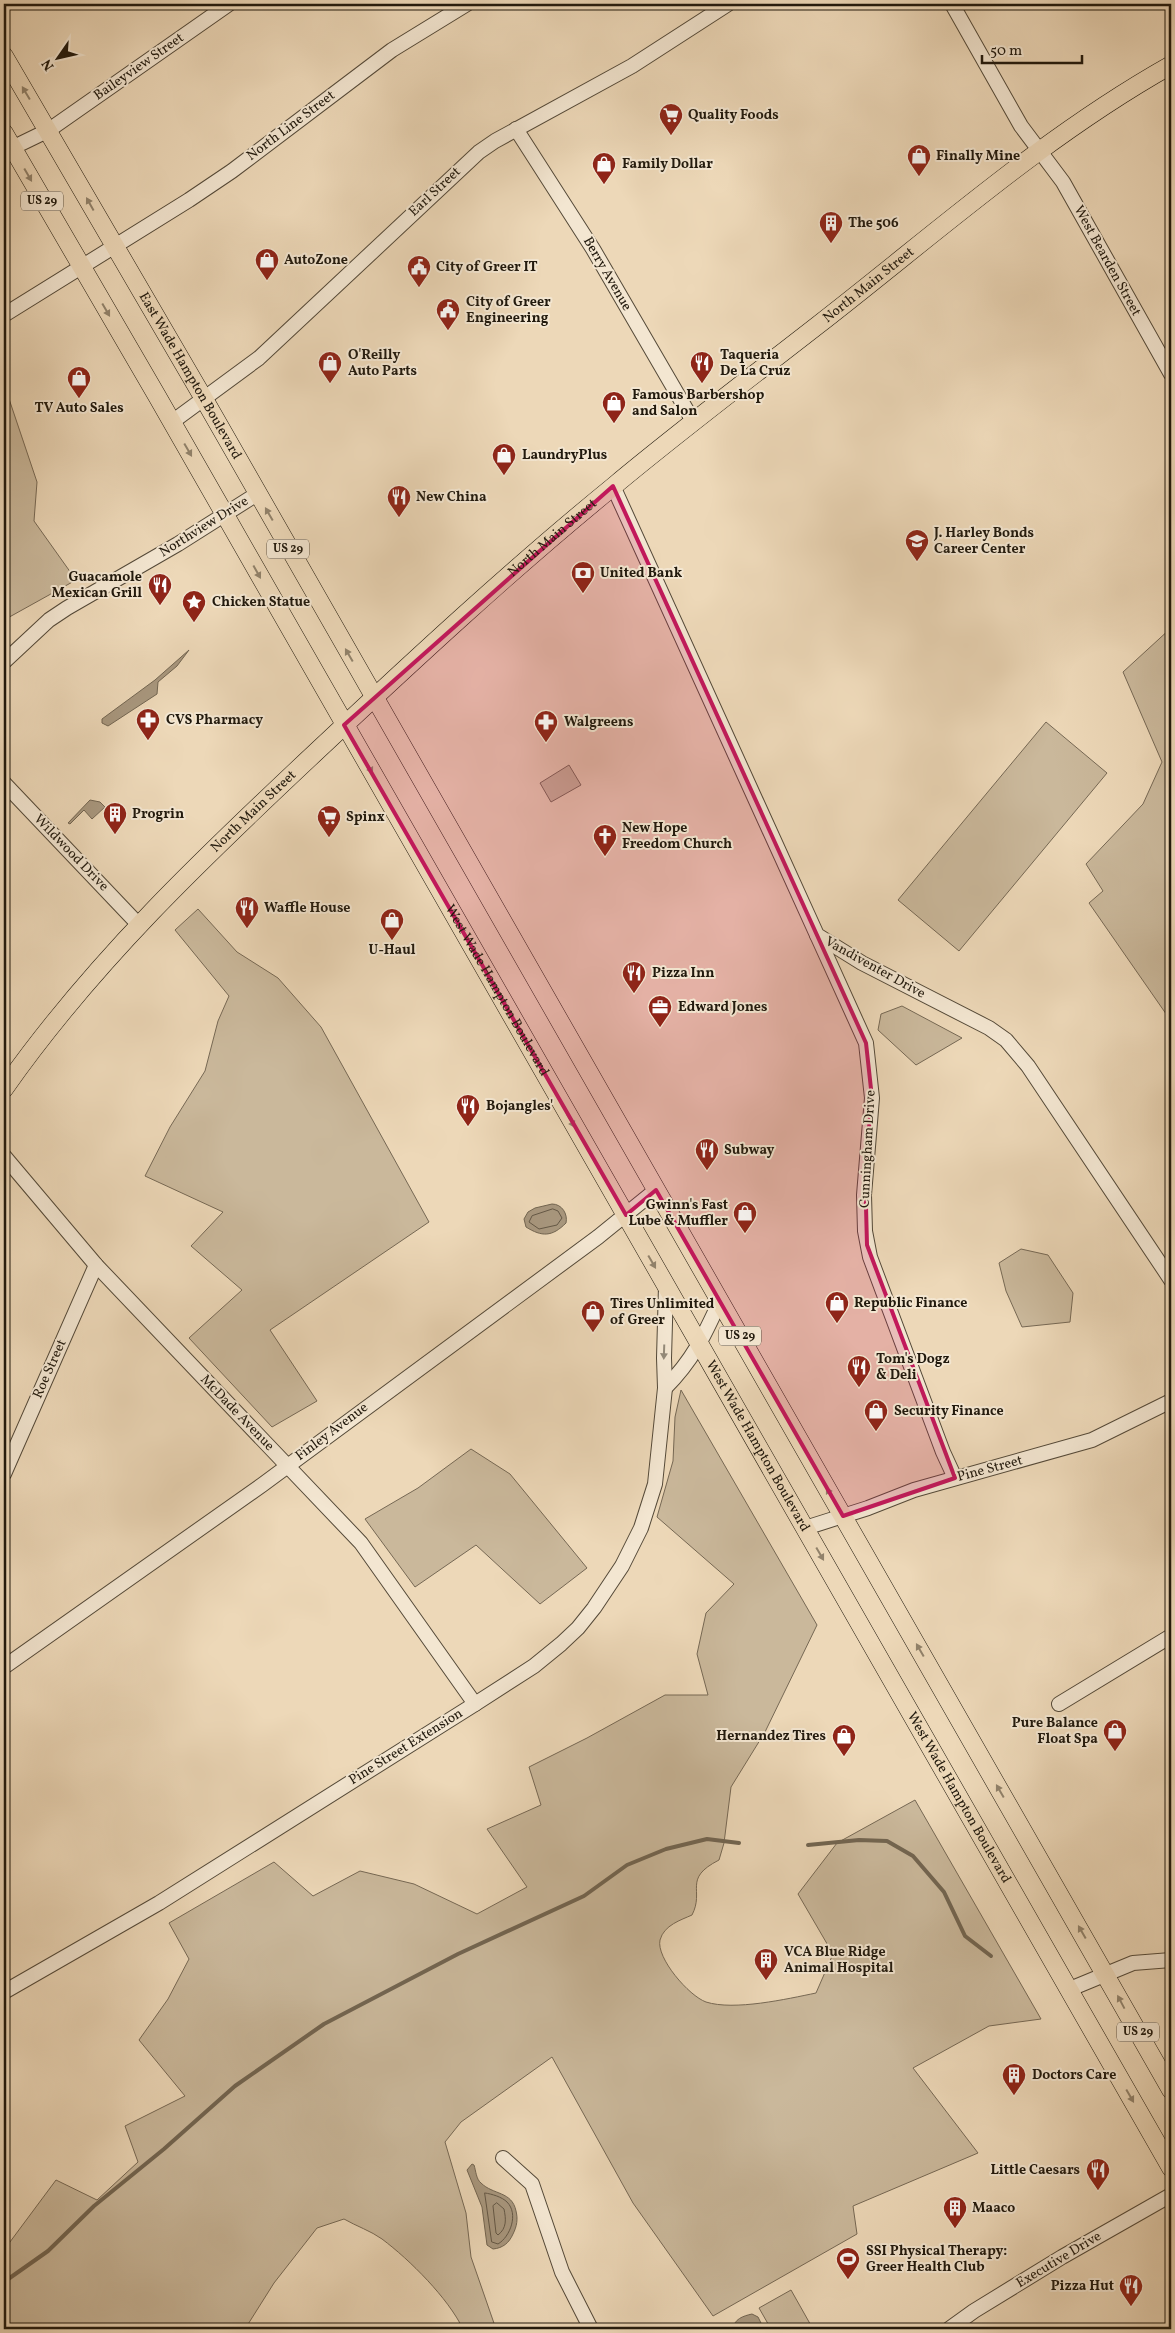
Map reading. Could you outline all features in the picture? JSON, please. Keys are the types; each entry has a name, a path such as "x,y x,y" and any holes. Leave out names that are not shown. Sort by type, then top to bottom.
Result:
{"main road":[{"name":"East Wade Hampton Boulevard","path":"4,56 49,130 114,247 204,399 374,698"},
{"name":"North Main Street","path":"4,1089 58,1016 138,924 200,861 435,640 613,486 1039,150 1099,108 1171,65"},
{"name":"US 29","path":"8,140 172,422 344,725"},
{"name":"US 29","path":"374,698 1171,2090"},
{"name":"West Wade Hampton Boulevard","path":"344,725 1171,2168"}],"street":[{"name":"Baileyview Street","path":"8,140 49,130 229,4"},
{"name":"North Line Street","path":"114,247 232,171 392,50 466,4"},
{"name":"Earl Street","path":"172,422 282,338 467,162 494,141 632,66 728,4"},
{"name":"West Bearden Street","path":"952,4 1021,126 1063,182 1169,365"},
{"name":"Berry Avenue","path":"516,129 593,249 694,421"},
{"path":"4,315 114,247"},
{"name":"Vandiventer Drive","path":"613,486 817,935 862,963 989,1028 1006,1040 1028,1066 1171,1280"},
{"name":"Northview Drive","path":"4,662 36,630 61,612 257,494"},
{"name":"Wildwood Drive","path":"4,783 138,924"},
{"name":"Cunningham Drive","path":"817,935 866,1043 872,1098 864,1195 865,1231 870,1257 936,1434 955,1478"},
{"name":"McDade Avenue","path":"4,1156 96,1264 361,1543 475,1704"},
{"name":"Finley Avenue","path":"4,1667 287,1465 626,1215 656,1190"},
{"name":"Roe Street","path":"4,1474 96,1264"},
{"name":"Pine Street Extension","path":"4,1992 159,1903 534,1666 561,1644 594,1608 622,1566 641,1528 655,1484 665,1388 666,1286"},
{"path":"665,1388 686,1368 700,1345 720,1301"},
{"name":"Pine Street","path":"805,1528 914,1490 1092,1440 1171,1402"},
{"path":"1059,1704 1171,1636"},
{"path":"1070,1989 1133,1963 1171,1960"},
{"path":"504,2158 532,2184 562,2272 591,2329"},
{"name":"Executive Drive","path":"949,2329 974,2311 1062,2257 1171,2196"}],"highlighted area":[{"path":"613,486 866,1043 872,1098 865,1168 867,1245 955,1478 843,1516 656,1190 626,1215 344,725"}],"shaded area":[{"path":"4,384 37,482 34,521 76,580 4,620"},
{"path":"1171,628 1171,1021 1089,903 1103,891 1086,864 1143,804 1162,762 1123,672"},
{"path":"1046,722 1107,773 959,951 898,900"},
{"path":"569,765 581,785 551,802 540,783"},
{"path":"198,909 237,952 278,978 321,1027 429,1222 270,1330 317,1401 272,1427 189,1338 242,1290 191,1246 223,1212 145,1176 170,1127 205,1071 218,1021 229,996 175,930"},
{"path":"902,1006 962,1038 916,1065 878,1030 881,1014"},
{"path":"1021,1249 1048,1255 1073,1293 1070,1322 1022,1327 1006,1291 999,1263"},
{"path":"681,1390 817,1625 765,1732 731,1787 724,1843 719,1860 701,1873 698,1879 692,1915 673,1924 662,1935 660,1948 663,1956 675,1976 691,1992 706,2002 745,2005 816,1993 833,1954 798,1894 837,1843 915,1800 1041,2019 989,2026 913,2068 978,2153 853,2206 857,2234 713,2316 633,2203 552,2057 461,2122 445,2142 466,2213 471,2257 496,2329 463,2329 438,2292 404,2258 378,2236 344,2219 317,2228 274,2283 245,2329 192,2329 191,2327 183,2329 4,2329 4,2250 56,2180 97,2200 138,2162 125,2126 185,2096 139,2040 168,1999 189,1959 169,1923 274,1862 313,1896 360,1871 414,1884 477,1914 527,1887 487,1829 541,1805 529,1767 587,1738 665,1695 708,1695 697,1654 706,1613 734,1584 657,1517 673,1461 675,1417"},
{"path":"471,1449 510,1474 587,1568 540,1604 476,1545 415,1587 365,1519 418,1488"},
{"path":"791,2290 813,2329 771,2329 759,2308"}],"water":[{"path":"189,650 177,666 158,682 157,694 108,726 102,723 102,719 155,680"},
{"path":"90,800 100,802 105,807 92,819 84,810 70,824 68,823"},
{"path":"552,1204 559,1206 565,1213 566,1223 561,1228 551,1233 542,1234 526,1227 524,1219 528,1212 535,1208"},
{"path":"472,2164 479,2181 486,2187 511,2200 516,2211 517,2220 514,2231 508,2242 500,2248 493,2249 487,2245 482,2207 467,2170"},
{"path":"752,2314 758,2317 764,2329 733,2329 737,2320"}],"waterway":[{"path":"4,2282 48,2251 94,2206 164,2149 235,2086 324,2024 458,1954 584,1896 627,1865 666,1849 707,1839 739,1843"},
{"path":"808,1845 859,1840 887,1841 913,1856 944,1892 965,1936 991,1956"}],"place":[{"name":"Quality Foods","path":"671,136"},
{"name":"Finally Mine","path":"919,177"},
{"name":"Family Dollar","path":"604,185"},
{"name":"The 506","path":"831,244"},
{"name":"AutoZone","path":"267,281"},
{"name":"City of Greer IT","path":"419,288"},
{"name":"City of Greer Engineering","path":"448,331"},
{"name":"O'Reilly Auto Parts","path":"330,384"},
{"name":"Taqueria De La Cruz","path":"702,384"},
{"name":"TV Auto Sales","path":"79,399"},
{"name":"Famous Barbershop and Salon","path":"614,424"},
{"name":"LaundryPlus","path":"504,476"},
{"name":"New China","path":"399,518"},
{"name":"J. Harley Bonds Career Center","path":"917,562"},
{"name":"United Bank","path":"583,594"},
{"name":"Guacamole Mexican Grill","path":"160,606"},
{"name":"Chicken Statue","path":"194,623"},
{"name":"CVS Pharmacy","path":"148,741"},
{"name":"Walgreens","path":"546,743"},
{"name":"Progrin","path":"115,835"},
{"name":"Spinx","path":"329,838"},
{"name":"New Hope Freedom Church","path":"605,857"},
{"name":"Waffle House","path":"247,929"},
{"name":"U-Haul","path":"392,941"},
{"name":"Pizza Inn","path":"634,994"},
{"name":"Edward Jones","path":"660,1028"},
{"name":"Bojangles'","path":"468,1127"},
{"name":"Subway","path":"707,1171"},
{"name":"Gwinn's Fast Lube & Muffler","path":"745,1234"},
{"name":"Republic Finance","path":"837,1324"},
{"name":"Tires Unlimited of Greer","path":"593,1333"},
{"name":"Tom's Dogz & Deli","path":"859,1388"},
{"name":"Security Finance","path":"876,1432"},
{"name":"Pure Balance Float Spa","path":"1115,1752"},
{"name":"Hernandez Tires","path":"844,1757"},
{"name":"VCA Blue Ridge Animal Hospital","path":"766,1981"},
{"name":"Doctors Care","path":"1014,2096"},
{"name":"Little Caesars","path":"1098,2191"},
{"name":"Maaco","path":"955,2229"},
{"name":"SSI Physical Therapy: Greer Health Club","path":"848,2280"},
{"name":"Pizza Hut","path":"1131,2307"}]}
